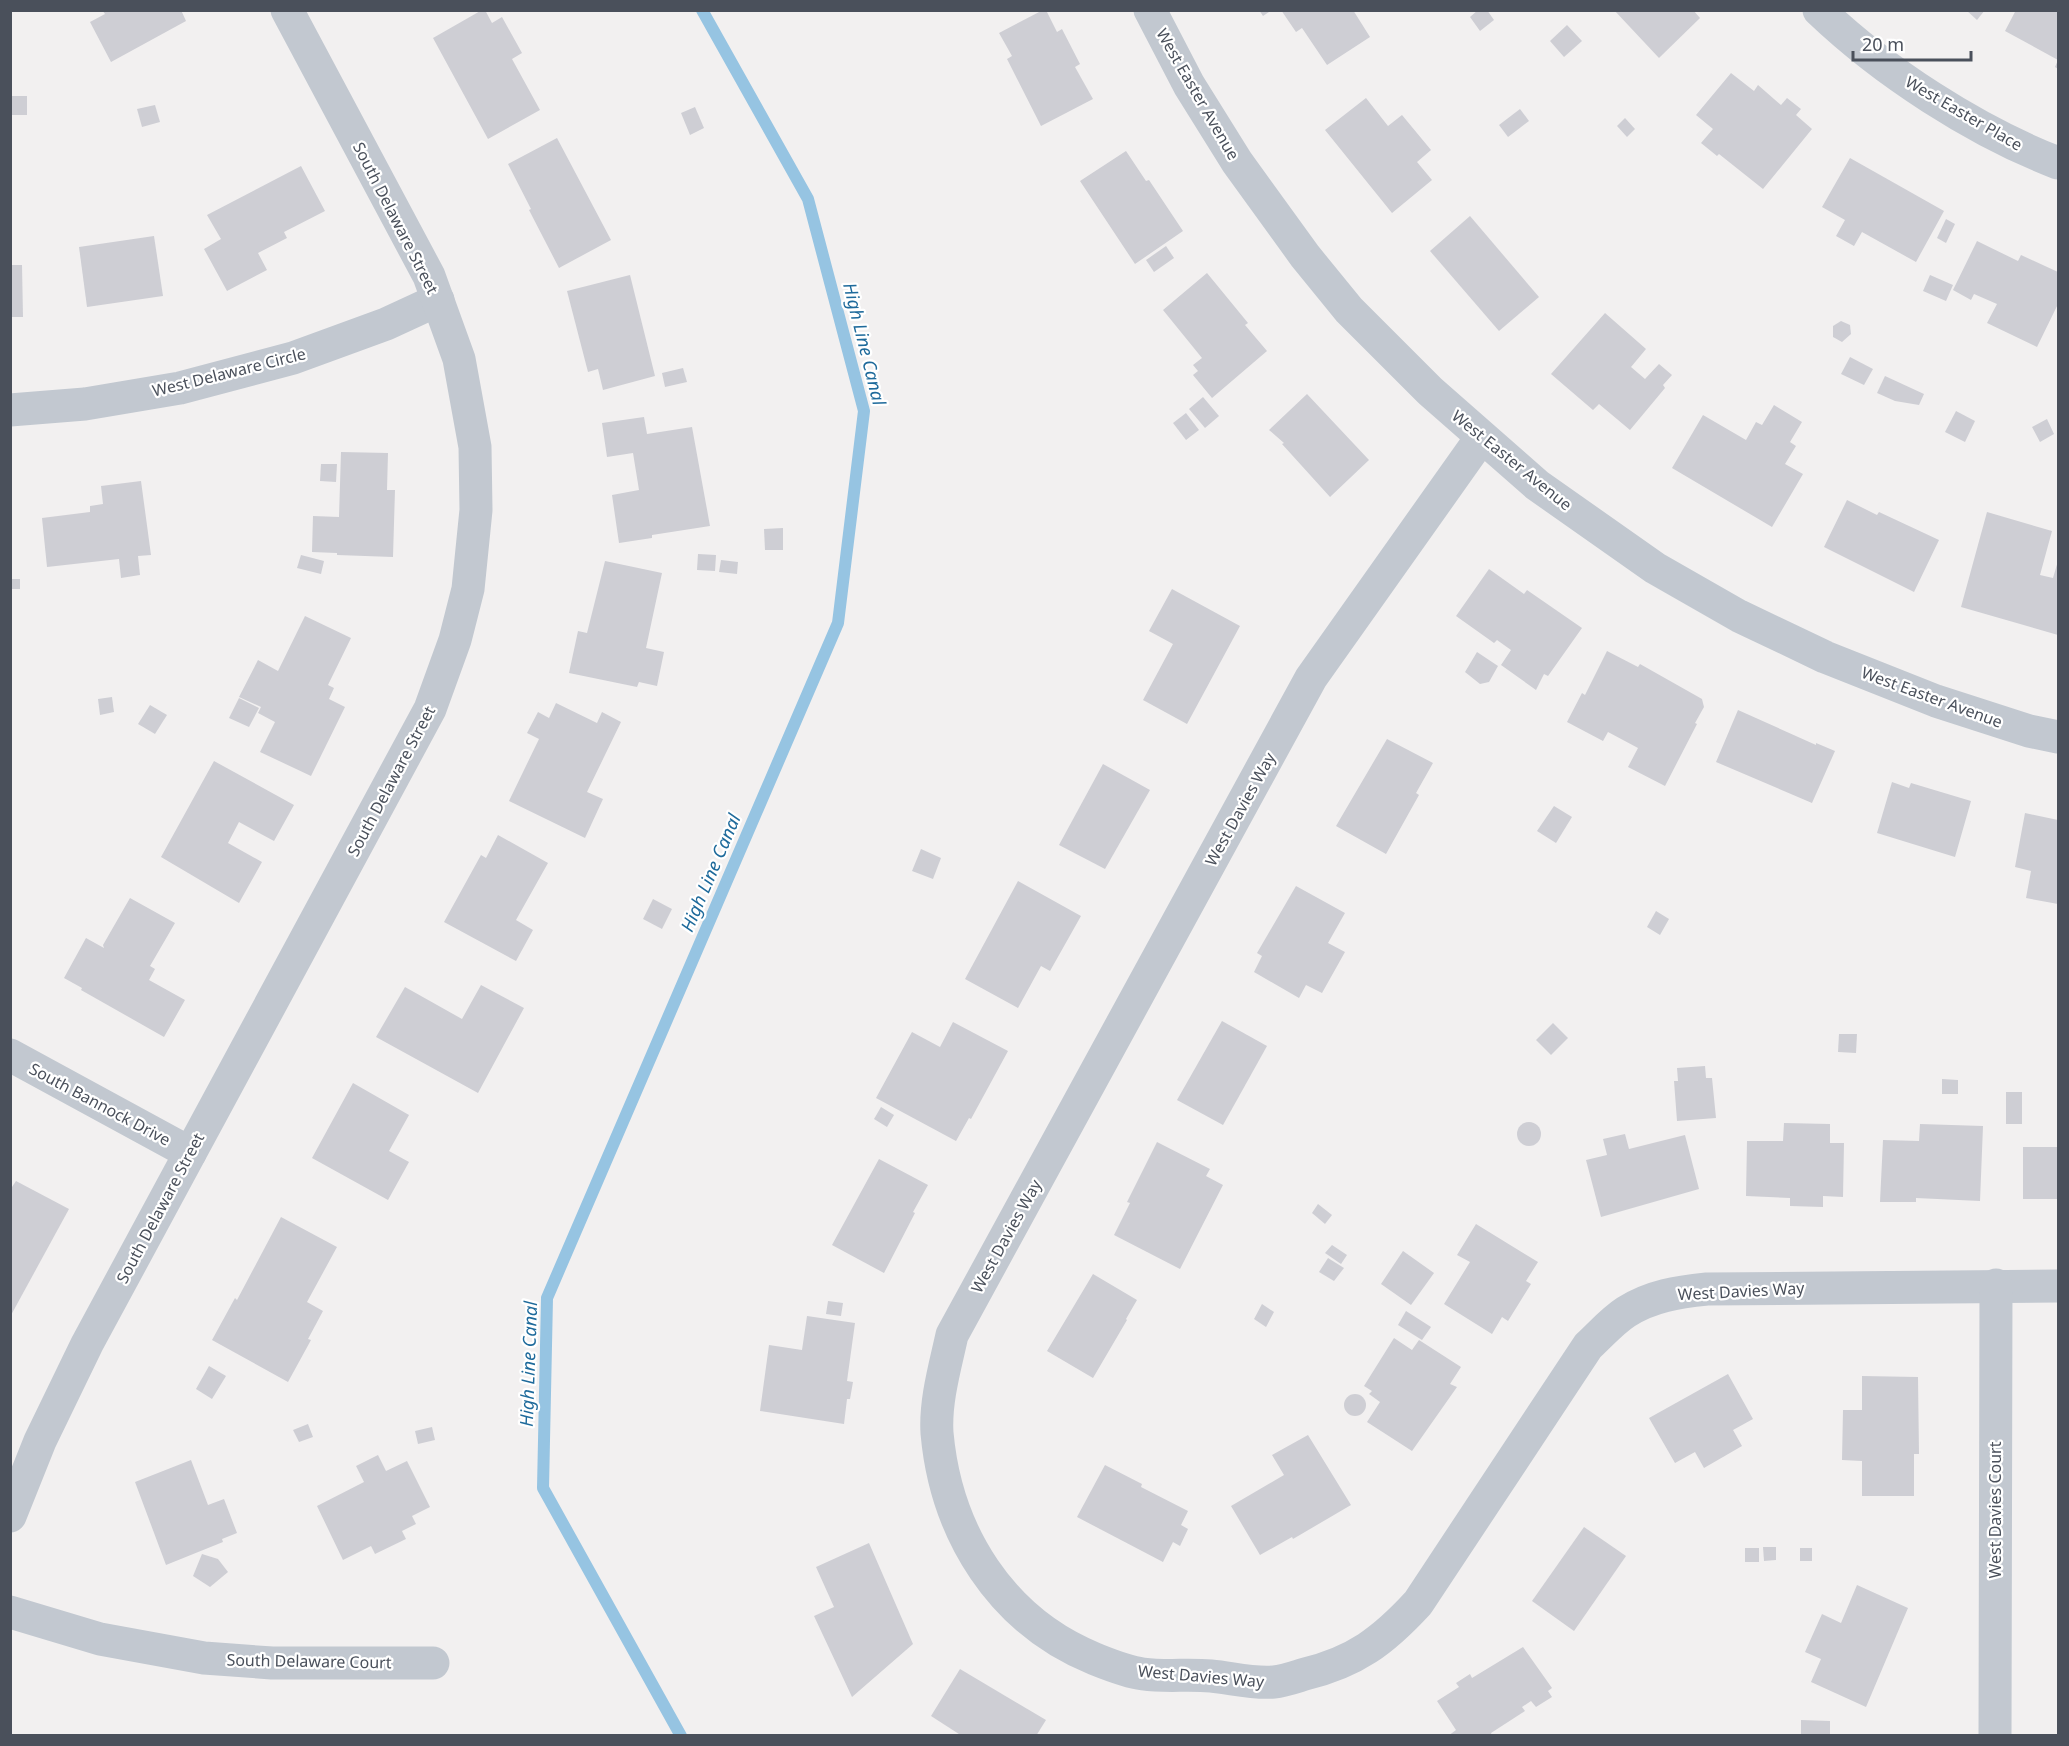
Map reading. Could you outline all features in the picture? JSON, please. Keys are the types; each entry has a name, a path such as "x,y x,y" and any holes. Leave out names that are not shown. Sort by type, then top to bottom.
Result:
{"street":[{"name":"South Delaware Street","path":"10,1516 40,1441 87,1344 430,709 455,640 468,589 475,521 475,447 459,358 429,276 287,10"},
{"name":"West Easter Avenue","path":"1150,10 1189,85 1237,162 1305,256 1349,310 1430,391 1537,485 1655,568 1739,616 1825,657 1936,701 2030,731 2058,737"},
{"name":"West Easter Place","path":"1819,10 1836,27 1904,80 1978,125 2058,163"},
{"name":"West Delaware Circle","path":"10,410 85,404 180,388 293,358 386,324 438,300"},
{"name":"West Davies Way","path":"1481,438 1311,678 952,1335 939,1393 937,1432 946,1486 962,1531 981,1567 1014,1605 1040,1628 1078,1652 1114,1666 1142,1674 1210,1676 1257,1682 1275,1682 1325,1669 1361,1654 1396,1627 1418,1603 1588,1346 1626,1312 1656,1298 1707,1289 2058,1286"},
{"name":"South Bannock Drive","path":"10,1055 190,1153"},
{"name":"West Davies Court","path":"1995,1736 1996,1285"},
{"name":"South Delaware Court","path":"10,1612 100,1639 204,1658 272,1664 433,1664"}],"building":[{"path":"102,10 181,10 186,21 111,62 90,22 105,14"},
{"path":"485,10 492,23 502,17 522,53 512,59 540,110 488,139 433,38"},
{"path":"1046,10 1057,32 1062,29 1080,64 1075,67 1093,99 1041,126 1007,59 1012,56 999,33"},
{"path":"1259,10 1272,10 1263,16"},
{"path":"1281,10 1353,10 1370,37 1327,65 1302,28 1296,32"},
{"path":"1478,10 1487,10 1494,20 1480,31 1470,17"},
{"path":"1614,10 1693,10 1700,18 1659,58"},
{"path":"1966,10 1985,10 1977,20"},
{"path":"2016,10 2058,10 2058,60 2005,31"},
{"path":"1567,25 1582,41 1564,57 1550,41"},
{"path":"1731,73 1754,91 1758,85 1781,105 1787,98 1801,109 1796,115 1812,129 1763,189 1719,154 1717,156 1701,143 1713,129 1696,115"},
{"path":"10,96 27,96 27,115 10,115"},
{"path":"1366,98 1388,126 1402,115 1431,150 1417,162 1432,180 1392,213 1325,130"},
{"path":"155,105 160,122 142,127 137,109"},
{"path":"695,107 704,128 690,135 681,113"},
{"path":"1520,109 1529,121 1508,137 1499,125"},
{"path":"1625,118 1635,129 1627,137 1617,126"},
{"path":"557,138 611,240 559,268 508,164"},
{"path":"1126,151 1146,181 1149,180 1183,231 1135,264 1080,181"},
{"path":"1850,158 1944,211 1916,262 1862,232 1854,246 1836,236 1845,220 1822,207"},
{"path":"301,166 325,211 284,232 287,238 258,253 267,270 227,291 204,249 221,239 207,215"},
{"path":"1470,216 1539,297 1499,331 1430,251"},
{"path":"1946,219 1955,224 1946,243 1937,238"},
{"path":"154,236 163,296 87,307 79,247"},
{"path":"1977,241 2018,261 2021,255 2058,272 2058,304 2037,347 1987,323 1997,304 1974,294 1971,300 1953,290"},
{"path":"1166,246 1174,258 1154,272 1146,260"},
{"path":"10,265 22,265 23,317 10,317"},
{"path":"1207,273 1248,323 1245,325 1267,351 1212,398 1193,375 1198,371 1193,365 1202,358 1163,310"},
{"path":"630,275 655,376 603,390 598,369 588,372 567,291"},
{"path":"1930,275 1953,285 1946,301 1923,291"},
{"path":"1605,313 1646,349 1631,367 1645,379 1659,364 1672,375 1663,385 1665,388 1630,430 1599,404 1593,410 1551,374"},
{"path":"1841,321 1850,325 1851,334 1842,342 1833,337 1833,326"},
{"path":"1850,357 1873,369 1864,385 1841,374"},
{"path":"683,368 687,382 665,387 662,373"},
{"path":"1885,376 1924,394 1919,405 1895,401 1877,393"},
{"path":"1307,394 1369,460 1330,497 1282,444 1284,443 1269,430"},
{"path":"1203,397 1219,416 1205,428 1189,409"},
{"path":"1774,405 1802,422 1790,442 1796,446 1785,464 1803,474 1772,527 1672,468 1703,415 1746,440 1756,422 1762,425"},
{"path":"1956,411 1975,421 1965,442 1945,432"},
{"path":"1186,413 1199,430 1186,440 1173,423"},
{"path":"644,417 647,434 692,427 710,526 652,535 652,538 619,543 612,495 639,490 633,453 607,457 602,423"},
{"path":"2047,419 2054,434 2040,442 2032,427"},
{"path":"341,452 388,453 387,490 395,490 393,557 312,552 313,516 339,517"},
{"path":"321,464 337,464 336,482 320,481"},
{"path":"141,481 151,555 138,556 140,575 121,578 119,559 47,567 42,518 90,512 90,506 103,504 101,486"},
{"path":"1847,500 1939,540 1914,592 1824,547"},
{"path":"1987,512 2052,531 2040,575 2053,578 2058,561 2058,635 1961,607"},
{"path":"783,528 783,550 765,550 764,529"},
{"path":"698,554 716,555 715,571 697,570"},
{"path":"301,555 324,561 321,574 297,568"},
{"path":"721,560 738,562 737,574 719,572"},
{"path":"605,561 662,573 646,648 664,652 657,686 639,682 637,687 569,673 578,631 587,633"},
{"path":"1489,569 1524,594 1527,590 1582,628 1548,676 1544,674 1536,690 1501,665 1511,650 1497,640 1494,643 1456,616"},
{"path":"10,579 20,579 20,589 10,589"},
{"path":"1172,589 1240,626 1187,724 1143,700 1173,644 1149,631"},
{"path":"305,616 351,638 328,685 334,688 329,699 345,707 311,776 260,752 275,722 258,713 261,707 239,697 258,660 278,671"},
{"path":"1607,651 1638,667 1640,664 1702,699 1704,707 1695,723 1697,724 1665,786 1628,767 1638,748 1608,732 1603,741 1567,722 1582,693 1585,695"},
{"path":"1477,652 1498,666 1489,682 1480,684 1465,672"},
{"path":"112,697 114,712 100,715 98,699"},
{"path":"239,698 259,708 249,727 229,718"},
{"path":"556,703 597,723 602,712 621,722 587,792 603,799 585,838 509,801 539,739 527,733 538,712 549,718"},
{"path":"150,705 167,715 155,734 138,724"},
{"path":"1738,710 1816,745 1816,743 1835,751 1812,803 1716,762"},
{"path":"1387,739 1433,763 1416,793 1419,795 1386,854 1336,826"},
{"path":"214,761 294,805 274,841 239,822 228,843 262,862 239,903 161,857"},
{"path":"1103,764 1150,790 1105,869 1059,845"},
{"path":"1892,782 1909,788 1911,783 1971,801 1955,857 1877,833"},
{"path":"1554,806 1572,817 1556,843 1537,831"},
{"path":"2025,813 2058,820 2058,904 2026,898 2031,871 2015,867"},
{"path":"498,835 548,863 516,920 533,930 516,961 444,922 481,855 486,858"},
{"path":"921,849 941,858 933,879 912,871"},
{"path":"1018,881 1081,916 1050,971 1041,966 1018,1008 965,979"},
{"path":"1296,886 1345,913 1328,943 1345,952 1322,993 1306,985 1299,998 1254,972 1262,956 1257,953"},
{"path":"130,898 175,923 150,966 155,969 149,980 185,1000 164,1037 64,978 86,938 104,948 103,945"},
{"path":"653,899 672,909 662,929 643,919"},
{"path":"1656,911 1669,919 1660,935 1647,927"},
{"path":"481,985 524,1008 478,1093 376,1037 405,987 462,1019"},
{"path":"1222,1021 1267,1046 1223,1125 1177,1100"},
{"path":"953,1022 1008,1051 971,1119 969,1118 956,1141 876,1098 912,1032 940,1047"},
{"path":"1553,1023 1568,1038 1551,1055 1536,1040"},
{"path":"1839,1034 1857,1034 1856,1053 1838,1052"},
{"path":"1705,1066 1706,1078 1712,1078 1716,1118 1677,1121 1674,1081 1678,1081 1677,1068"},
{"path":"1942,1079 1958,1080 1958,1094 1942,1094"},
{"path":"353,1083 409,1115 389,1151 409,1162 388,1200 312,1158"},
{"path":"2006,1092 2022,1092 2022,1124 2006,1124"},
{"path":"881,1107 894,1115 887,1127 874,1119"},
{"path":"1529,1122 1534,1123 1540,1129 1540,1139 1534,1145 1529,1146 1524,1145 1518,1139 1517,1134 1518,1129 1524,1123"},
{"path":"1784,1123 1830,1124 1830,1143 1844,1143 1843,1197 1823,1196 1823,1207 1790,1206 1790,1198 1746,1196 1747,1141 1783,1141"},
{"path":"1920,1124 1983,1126 1980,1201 1916,1198 1916,1202 1880,1202 1883,1140 1919,1141"},
{"path":"1625,1134 1629,1149 1685,1135 1699,1189 1601,1217 1586,1160 1607,1155 1603,1139"},
{"path":"1157,1142 1210,1169 1206,1176 1223,1185 1180,1269 1114,1235 1130,1203 1127,1202"},
{"path":"2023,1147 2058,1147 2058,1199 2023,1199"},
{"path":"879,1159 928,1185 884,1273 832,1245"},
{"path":"16,1181 69,1209 10,1317 10,1190"},
{"path":"1318,1204 1332,1215 1325,1224 1312,1213"},
{"path":"281,1217 337,1247 307,1302 323,1311 308,1339 311,1340 288,1382 212,1340 235,1298 237,1300"},
{"path":"1476,1224 1538,1262 1526,1281 1531,1284 1508,1321 1502,1317 1492,1334 1444,1304 1470,1262 1457,1255"},
{"path":"1332,1245 1347,1255 1341,1264 1325,1253"},
{"path":"1403,1251 1434,1273 1411,1305 1381,1284"},
{"path":"1328,1258 1344,1268 1334,1281 1319,1272"},
{"path":"1093,1274 1137,1300 1093,1378 1047,1351"},
{"path":"828,1301 843,1303 841,1316 826,1314"},
{"path":"1262,1304 1274,1312 1266,1327 1254,1319"},
{"path":"1406,1311 1431,1327 1422,1340 1398,1325"},
{"path":"807,1316 855,1323 847,1381 853,1382 850,1399 847,1399 844,1424 760,1411 769,1345 802,1350"},
{"path":"1394,1338 1412,1350 1419,1340 1461,1367 1450,1384 1457,1387 1412,1451 1367,1422 1380,1402 1369,1394 1372,1391 1364,1386"},
{"path":"209,1366 226,1376 212,1399 196,1389"},
{"path":"1728,1374 1753,1419 1733,1430 1742,1446 1704,1468 1695,1452 1675,1463 1649,1418"},
{"path":"1862,1376 1918,1377 1919,1454 1914,1454 1914,1496 1862,1496 1862,1461 1842,1460 1843,1410 1862,1410"},
{"path":"1355,1394 1363,1397 1366,1405 1363,1413 1355,1416 1347,1413 1344,1405 1347,1397"},
{"path":"308,1424 313,1437 299,1442 293,1430"},
{"path":"432,1427 435,1440 418,1444 415,1431"},
{"path":"1308,1435 1351,1505 1293,1539 1292,1537 1260,1555 1231,1506 1284,1475 1272,1455"},
{"path":"378,1455 386,1471 407,1461 430,1507 412,1516 416,1524 402,1531 406,1539 375,1554 371,1546 343,1560 317,1506 364,1482 356,1466"},
{"path":"191,1460 208,1505 224,1499 237,1533 222,1539 223,1542 166,1565 135,1482"},
{"path":"1105,1465 1188,1511 1181,1525 1188,1529 1180,1546 1173,1542 1163,1562 1077,1517"},
{"path":"1584,1527 1626,1556 1574,1631 1532,1601"},
{"path":"869,1543 913,1644 852,1697 814,1616 834,1607 816,1567"},
{"path":"1763,1547 1776,1547 1776,1560 1764,1561"},
{"path":"1745,1548 1759,1548 1759,1562 1745,1562"},
{"path":"1800,1548 1812,1548 1812,1561 1800,1561"},
{"path":"202,1554 218,1559 228,1572 210,1587 193,1576"},
{"path":"1857,1585 1908,1608 1866,1707 1811,1682 1821,1659 1805,1652 1822,1614 1841,1623"},
{"path":"1523,1647 1552,1688 1548,1691 1552,1697 1536,1707 1531,1701 1522,1707 1525,1711 1491,1733 1492,1736 1448,1736 1456,1730 1437,1701 1459,1687 1456,1683 1470,1674 1472,1678"},
{"path":"960,1669 1046,1720 1036,1736 962,1736 931,1716"},
{"path":"1801,1720 1830,1721 1830,1736 1801,1736"}],"waterway":[{"name":"High Line Canal","path":"681,1736 543,1488 547,1298 838,623 864,411 808,199 702,10"}]}
